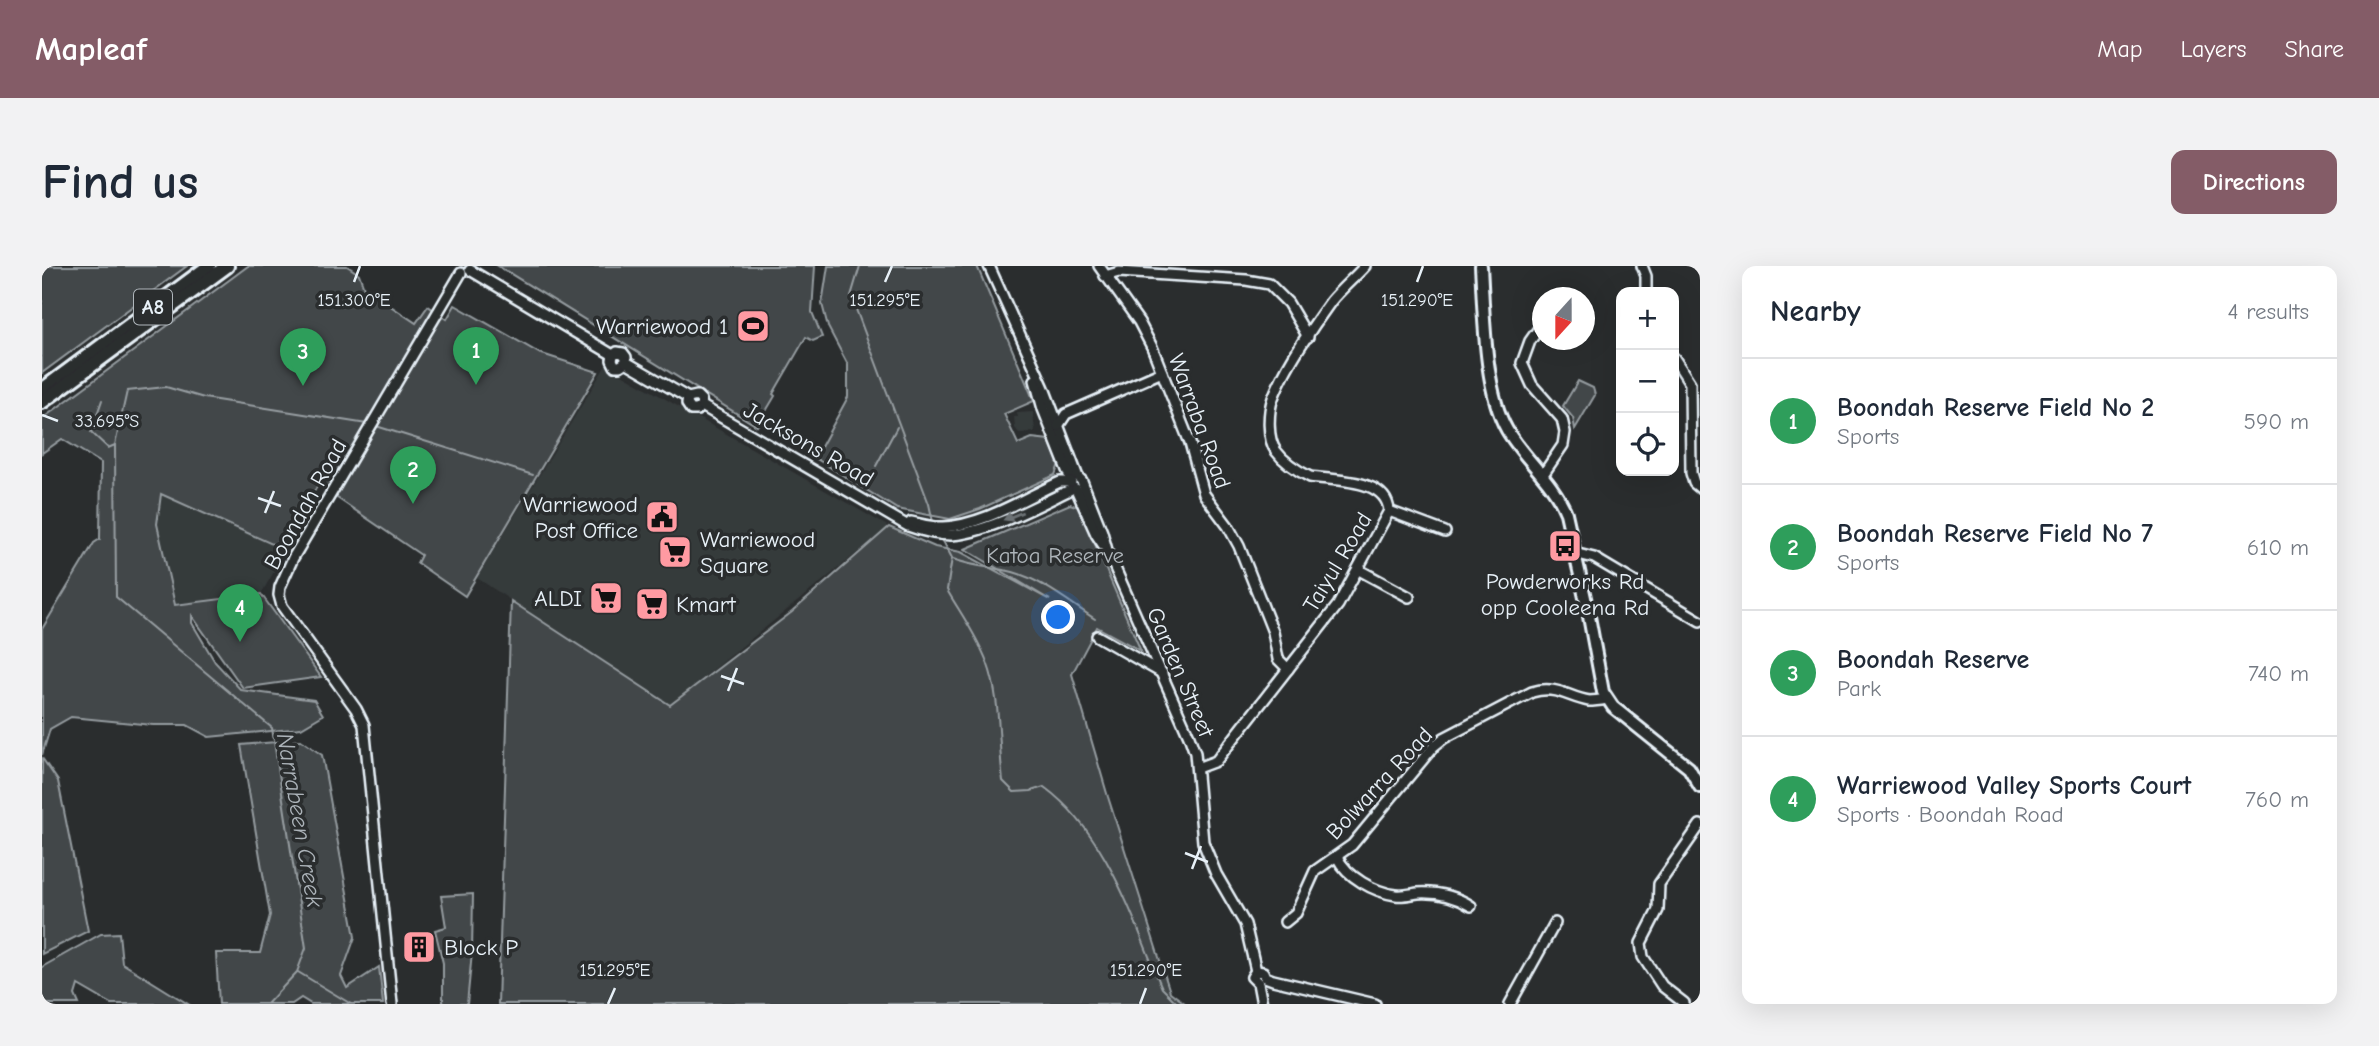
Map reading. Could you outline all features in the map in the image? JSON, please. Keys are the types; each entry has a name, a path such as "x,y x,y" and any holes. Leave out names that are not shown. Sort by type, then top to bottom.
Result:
{"highway":[{"name":"A8","path":"42,390 209,266"},
{"name":"A8","path":"42,402 228,266"}],"main road":[{"path":"1481,266 1490,367 1499,415 1509,433 1560,500 1566,513 1601,685 1607,699 1620,713 1682,761 1695,775 1700,787"}],"street":[{"name":"Garden Street","path":"989,266 1044,388 1058,426 1072,482"},
{"name":"Warraba Road","path":"1099,266 1139,322 1190,443 1203,494 1228,526 1239,546 1273,632 1278,659 1288,669"},
{"name":"Taiyul Road","path":"1197,768 1216,761 1338,605 1389,511 1388,502 1376,489 1310,477 1295,468 1275,450 1271,434 1270,414 1273,398 1332,300 1365,266"},
{"path":"1642,266 1646,287"},
{"name":"Jacksons Road","path":"465,269 613,355 615,366 626,362 688,398 694,395 699,397 702,406 896,519 925,529 977,530 1072,482"},
{"name":"Boondah Road","path":"393,1004 364,724 282,606 279,595 288,567 465,269"},
{"path":"1105,276 1119,272 1246,280 1269,284 1289,303 1308,337"},
{"path":"1532,338 1522,363 1532,385 1562,419 1564,432 1563,445 1542,476"},
{"name":"Garden Street","path":"1029,358 1043,409 1072,482 1096,534 1107,550 1189,736 1197,768 1201,828 1208,859 1245,924 1256,971 1263,972 1261,980"},
{"path":"1679,363 1689,383 1691,473 1694,483 1700,488"},
{"path":"1058,426 1066,414 1162,372"},
{"path":"1051,409 1066,414"},
{"name":"Jacksons Road","path":"947,531 1072,482"},
{"path":"1389,511 1445,532"},
{"path":"1574,552 1594,558 1700,621"},
{"path":"1359,570 1409,597"},
{"path":"1097,636 1162,673"},
{"name":"Bolwarra Road","path":"1285,922 1296,913 1315,871 1352,845 1412,770 1444,738 1540,689 1553,689 1587,700 1607,699"},
{"path":"1684,1003 1662,986 1643,957 1641,943 1658,910 1659,884 1700,825"},
{"path":"1337,857 1346,870 1374,888 1399,895 1446,895 1471,906"},
{"path":"1510,1004 1555,923"},
{"path":"1262,1004 1261,980 1375,1004"}],"shaded area":[{"name":"Warriewood Square","path":"606,365 889,527 670,705 477,578"},
{"path":"1033,412 1035,432 1019,433 1015,428 1014,417 1018,417 1017,413"},
{"path":"161,494 286,551 261,594 175,605 157,524"}],"green space":[{"path":"42,266 187,266 42,373"},
{"path":"248,266 347,266 359,274 364,288 416,323 428,306 447,319 455,305 539,353 598,372 465,596 417,563 421,555 318,485 281,548 161,494 157,524 175,605 261,594 321,677 243,688 192,616 192,623 215,662 241,690 314,700 323,715 301,728 209,737 187,725 153,725 71,717 50,729 42,755 42,629 94,543 100,539 101,463 62,439 42,453 42,419"},
{"path":"498,266 815,266 812,312 822,337 813,341 806,337 757,426"},
{"path":"828,266 977,266 1034,401 1004,414 1018,444 1032,438 1049,440 1059,464 1055,475 980,509 950,519 897,509 815,458 848,397 848,365 828,327 822,304"},
{"path":"1578,381 1593,388 1595,395 1575,429 1573,418 1563,406"},
{"name":"Katoa Reserve","path":"1070,504 1079,507 1141,651 1097,627 1072,674 1170,992 1186,1004 498,1004 511,601 670,705 792,612 889,527 935,547 961,552 1050,600 965,549"},
{"path":"301,740 322,755 355,937 341,976 347,988 379,967 383,1004 311,1004 301,998 292,1004 219,1004 216,953 260,953 270,915 241,745"},
{"path":"42,758 58,781 88,931 42,954"},
{"path":"473,894 472,952 467,1004 443,1004 443,963 435,930 446,927 441,896"},
{"path":"119,933 122,963 188,1004 111,1004 78,985 75,995 79,1004 42,1004 42,967 101,934"}],"waterway":[{"path":"860,266 851,296 929,504 933,522"},
{"name":"Narrabeen Creek","path":"267,1004 297,972 306,948 272,728 116,597 115,445 127,391 166,387 204,398 367,424"},
{"name":"Narrabeen Creek","path":"102,400 91,432 108,448 115,445"},
{"name":"Narrabeen Creek","path":"376,426 533,475"},
{"path":"876,466 897,427"},
{"path":"942,539 952,558 947,590 978,643 992,676 1003,781 1014,792 1044,787 1066,806 1085,828 1116,879 1162,988 1178,1004"},
{"path":"953,559 1006,570 1035,580 1095,619"},
{"path":"298,972 351,1004"}],"place":[{"name":"Warriewood 1","path":"753,326"},
{"name":"Boondah Reserve Field No 2","path":"476,385"},
{"name":"Boondah Reserve","path":"303,386"},
{"name":"Boondah Reserve Field No 7","path":"413,504"},
{"name":"Warriewood Post Office","path":"662,517"},
{"name":"Powderworks Rd opp Cooleena Rd","path":"1565,546"},
{"name":"Warriewood Square","path":"675,552"},
{"name":"ALDI","path":"606,598"},
{"name":"Kmart","path":"652,604"},
{"name":"Warriewood Valley Sports Court","path":"240,642"},
{"name":"Block P","path":"419,947"}]}
